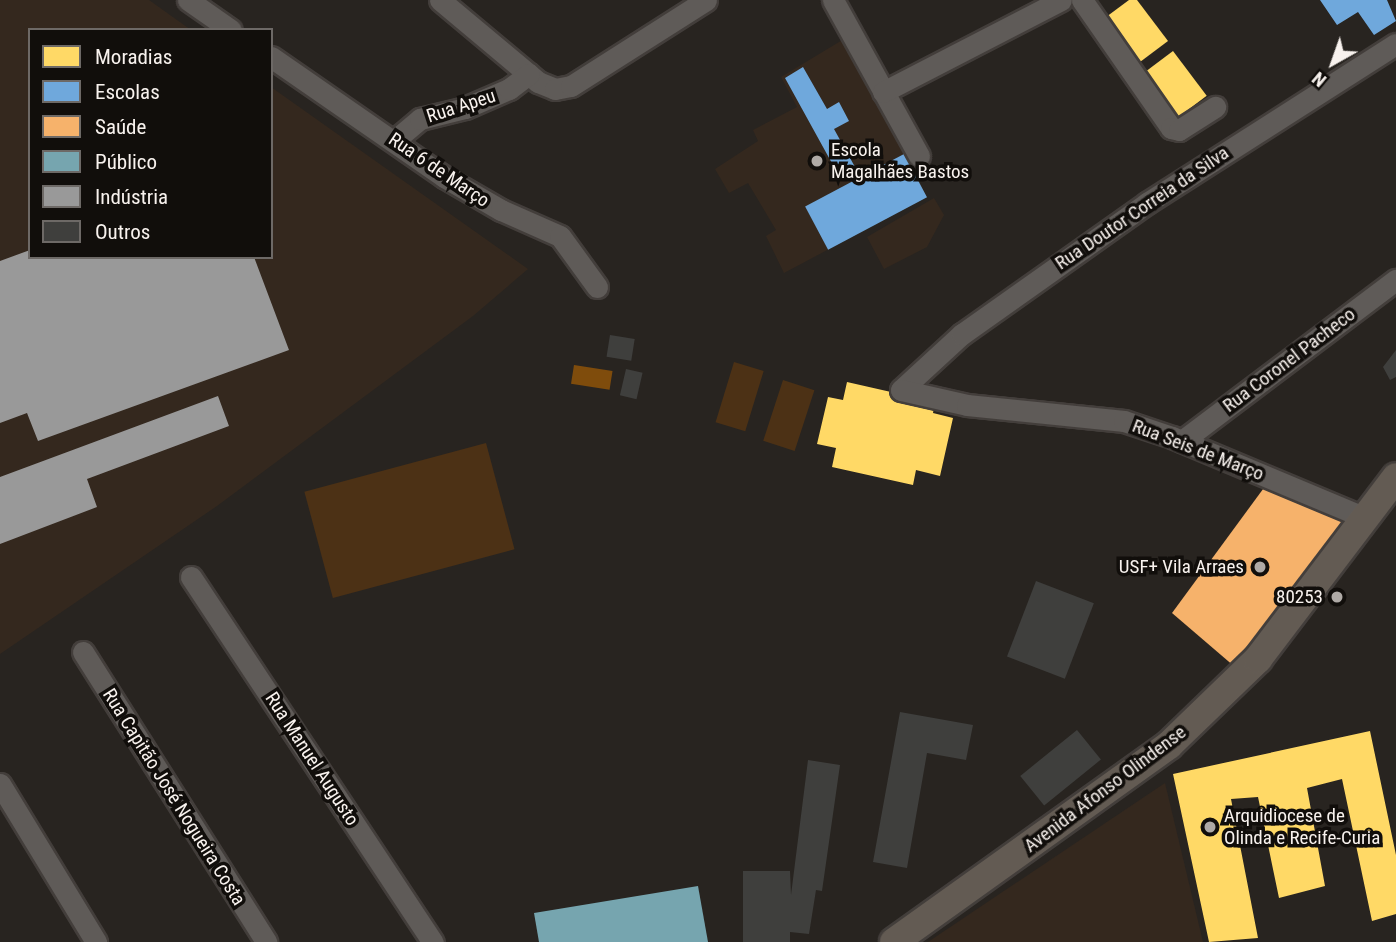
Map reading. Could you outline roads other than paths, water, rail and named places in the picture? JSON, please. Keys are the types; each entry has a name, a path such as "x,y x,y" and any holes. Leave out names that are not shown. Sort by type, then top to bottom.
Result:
{"main road":[{"name":"Avenida Afonso Olindense","path":"894,942 1169,745 1258,659 1363,517 1394,481"}],"street":[{"path":"188,0 228,28"},
{"path":"440,0 547,87 571,86 706,0"},
{"path":"832,0 919,156"},
{"path":"883,92 1061,0"},
{"path":"1082,0 1171,128 1179,130 1215,107"},
{"name":"Rua Doutor Correia da Silva","path":"901,390 961,334 1147,203 1396,44"},
{"name":"Rua 6 de Março","path":"273,58 395,140 444,177 501,210 560,236 597,287"},
{"name":"Rua Apeu","path":"395,140 420,119 465,108 509,89 529,74"},
{"name":"Rua Coronel Pacheco","path":"1182,441 1396,280"},
{"name":"Rua Seis de Março","path":"901,390 967,405 1124,421 1182,441 1363,517"},
{"name":"Rua Manuel Augusto","path":"191,577 433,942"},
{"name":"Rua Capitão José Nogueira Costa","path":"83,652 265,942"},
{"path":"0,784 96,942"}],"place":[{"name":"Escola Magalhães Bastos","path":"817,161"},
{"name":"USF+ Vila Arraes","path":"1260,567"},
{"name":"80253","path":"1337,597"},
{"name":"Arquidiocese de Olinda e Recife-Curia","path":"1210,827"}]}
